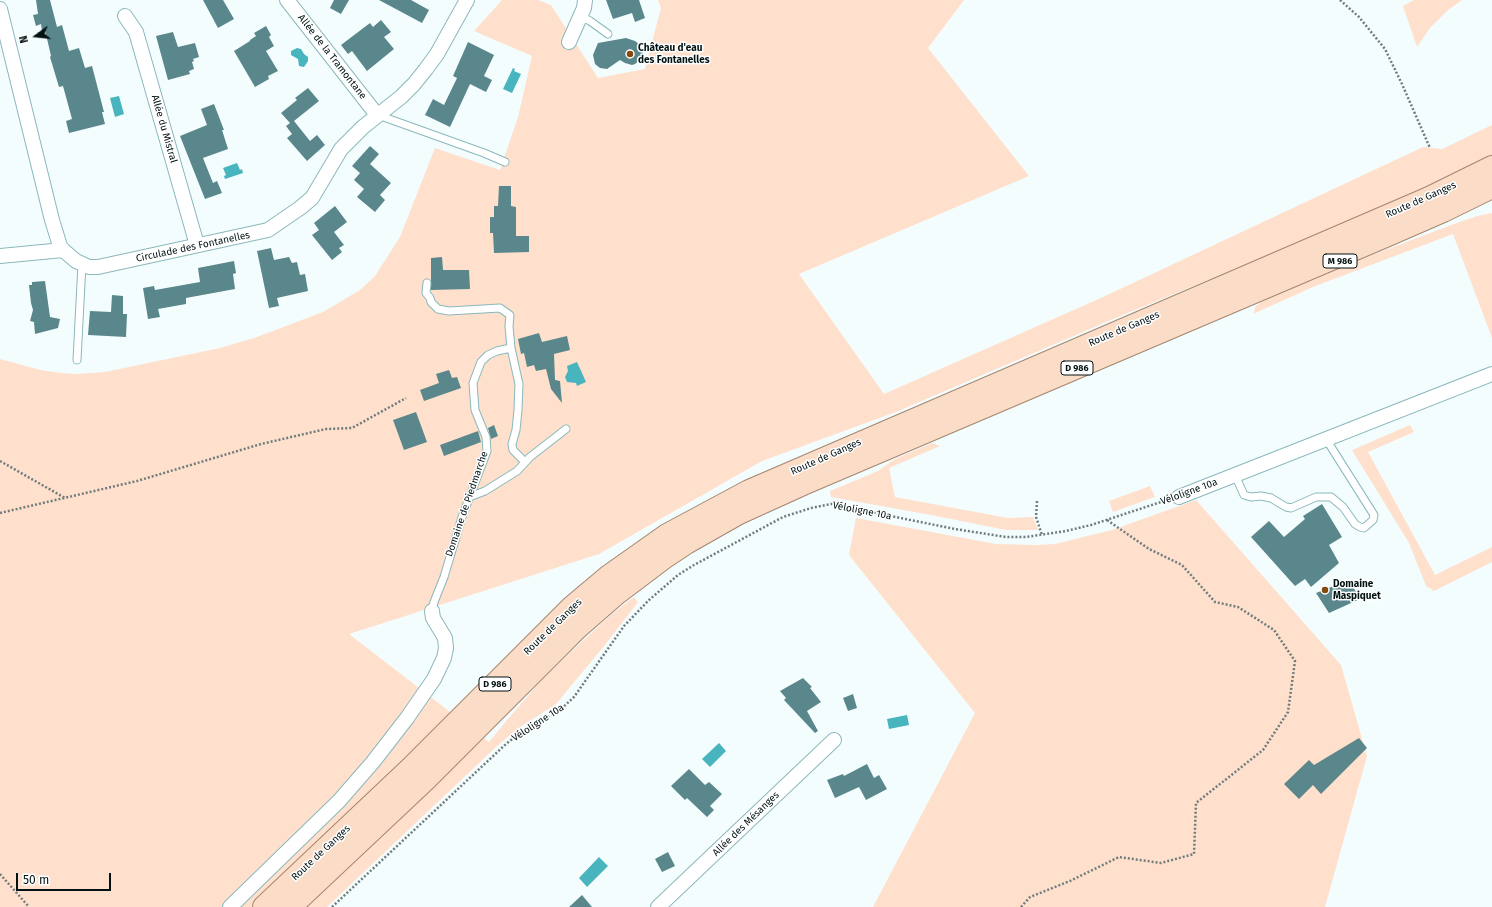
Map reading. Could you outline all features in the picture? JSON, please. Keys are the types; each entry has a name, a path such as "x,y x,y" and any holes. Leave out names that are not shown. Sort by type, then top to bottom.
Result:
{"main road":[{"name":"Route de Ganges","path":"264,907 411,768 571,608 609,576 667,535 749,491 1422,201 1492,167"},
{"name":"Route de Ganges","path":"290,907 426,779 577,628 616,594 680,547 739,513 1188,319 1394,232 1492,187"},
{"name":"M 986","path":"1188,319 1484,206 1492,205"}],"street":[{"name":"Allée de la Tramontane","path":"287,0 377,115"},
{"name":"Circulade des Fontanelles","path":"62,250 69,257 82,264 89,267 98,267 268,230 312,198 341,149 357,132 401,97 414,84 437,54 467,0"},
{"path":"569,42 585,0"},
{"path":"0,9 52,220 62,250 0,256"},
{"name":"Allée du Mistral","path":"125,16 136,32 197,245"},
{"name":"Véloligne 10a","path":"1179,497 1492,374"},
{"path":"230,907 339,802 373,762 407,718 434,679 444,658 446,648 445,638 433,618 432,611"},
{"name":"Allée des Mésanges","path":"658,907 834,740"}],"lane":[{"path":"580,16 608,34"},
{"path":"377,115 484,153 505,162"},
{"path":"77,360 82,264"},
{"path":"427,283 426,292 431,302 438,309 449,311 500,308 510,315 509,326 511,348 519,384 516,430 512,444 513,450 525,462"},
{"name":"Domaine de Piedmarche","path":"432,611 469,497 487,451 486,436 475,410 473,383 481,362 488,355 511,348"},
{"path":"469,497 485,491 517,471 525,462 566,428"},
{"path":"1235,474 1244,495 1251,497 1261,496 1271,498 1290,508 1316,497 1331,497 1343,507 1355,524 1364,528 1373,520 1374,515 1326,439"}],"path":[{"path":"1340,0 1359,17 1385,49 1430,148"},
{"path":"0,513 137,481 261,444 326,429 352,428 406,398"},
{"path":"0,461 66,498"},
{"name":"Véloligne 10a","path":"332,907 506,744 520,733 560,710 574,698 624,626 649,600 678,575 694,565 783,517 811,508 831,504 955,529 1006,537 1026,537 1066,531 1107,520 1179,497"},
{"path":"1037,501 1036,517 1042,535"},
{"path":"1021,907 1030,897 1070,881 1119,857 1161,863 1194,854 1196,803 1263,750 1288,712 1295,661 1274,630 1238,607 1216,602 1182,565 1149,549 1107,520"},
{"path":"0,874 29,907"}],"shaded area":[{"path":"502,0 538,0 551,5 598,78 645,69 661,8 658,0 964,0 928,48 1029,176 799,274 884,394 1103,297 1423,147 1442,149 1492,125 1492,155 1413,193 1318,235 1118,317 896,412 762,461 599,554 349,634 489,742 541,681 571,652 612,614 634,597 638,602 605,645 556,704 517,729 496,747 327,907 0,907 0,359 40,370 61,373 76,374 105,372 220,348 257,337 323,312 360,290 375,276 400,237 435,148 500,170 518,117 532,56 474,31"},
{"path":"1414,0 1462,0 1448,10 1430,28 1417,47 1403,6"},
{"path":"1492,213 1492,338 1453,234 1313,287 1253,314 1256,306 1264,300 1335,269 1454,224 1477,216"},
{"path":"1410,425 1414,432 1368,452 1435,575 1492,547 1492,562 1434,591 1426,586 1409,543 1352,450"},
{"path":"932,443 940,446 889,468 895,497 1008,518 1033,517 1038,530 1006,530 831,497 830,491 878,471 895,459"},
{"path":"1150,486 1155,497 1113,512 1109,501"},
{"path":"1196,500 1341,665 1367,756 1325,907 873,907 975,713 849,555 856,518 996,544 1055,544 1112,530"}],"water":[{"path":"297,48 301,49 308,57 308,61 304,67 299,66 298,59 291,55 291,51"},
{"path":"513,68 515,69 514,71 521,74 512,93 503,89"},
{"path":"119,96 124,114 115,117 110,98"},
{"path":"237,163 240,170 242,169 243,173 225,179 224,176 226,175 223,168"},
{"path":"577,362 586,382 577,386 576,383 567,382 565,377 568,371 567,366"},
{"path":"907,715 909,725 889,729 887,719"},
{"path":"719,743 726,751 710,767 702,759"},
{"path":"599,857 608,866 587,887 579,878"}],"building":[{"path":"36,0 50,0 57,27 62,25 69,51 79,48 85,68 92,66 104,112 102,112 105,124 69,133 66,121 72,119 63,86 59,87 50,57 45,30 42,31 41,24 36,26 33,15 38,14"},
{"path":"203,0 223,0 234,19 218,28"},
{"path":"334,0 349,0 341,14 330,8"},
{"path":"379,0 411,0 429,10 422,23"},
{"path":"606,0 639,0 645,18 635,22 632,13 613,19"},
{"path":"381,20 391,32 384,37 394,49 367,71 352,51 348,54 341,45 370,23 373,27"},
{"path":"266,26 271,35 269,37 274,46 266,51 278,71 268,76 269,79 255,87 234,51 250,41 256,36 254,33"},
{"path":"173,32 178,47 195,43 199,57 193,59 194,61 192,62 194,69 189,71 190,74 168,80 156,36"},
{"name":"Château d'eau des Fontanelles","path":"626,38 635,41 640,45 643,54 640,60 632,65 620,60 607,69 600,68 595,64 593,55 598,43"},
{"path":"468,42 494,55 484,76 492,80 486,92 470,84 450,127 425,115 433,99 444,105 457,78 453,76"},
{"path":"308,88 319,101 294,121 310,141 317,135 325,145 307,161 287,138 292,134 286,126 290,123 281,113 297,100 295,98"},
{"path":"214,104 224,130 222,130 228,149 203,158 213,183 217,181 222,193 205,199 180,136 207,125 201,109"},
{"path":"370,146 379,154 370,164 391,183 380,195 385,200 375,212 357,197 364,189 354,180 360,173 352,166"},
{"path":"499,186 511,186 511,206 516,207 516,236 529,236 529,252 494,253 493,233 490,233 490,217 494,217 494,206 498,206"},
{"path":"335,206 347,222 334,232 344,245 339,248 342,252 332,260 312,235 319,230 314,223"},
{"path":"271,248 274,260 289,257 292,263 297,262 300,275 305,274 308,291 277,298 279,306 269,308 257,251"},
{"path":"442,257 443,270 469,270 470,289 431,290 431,258"},
{"path":"234,261 236,273 233,274 235,289 186,298 186,304 158,309 160,317 148,319 143,288 154,286 155,290 200,282 198,268"},
{"path":"45,281 50,317 60,319 58,328 35,334 34,322 30,321 33,310 29,285 32,285 32,282"},
{"path":"112,295 123,296 123,314 127,314 126,337 88,335 90,311 111,312"},
{"path":"539,333 542,342 567,336 570,350 554,354 555,380 560,381 562,403 551,389 546,369 536,371 534,365 527,367 524,353 521,354 518,339"},
{"path":"449,370 452,378 457,377 461,388 424,401 420,390 439,383 436,374"},
{"path":"416,412 427,442 404,450 393,420"},
{"path":"494,425 498,436 491,439 488,428"},
{"path":"478,431 481,442 444,456 440,445"},
{"path":"1322,504 1342,537 1329,545 1339,563 1311,587 1305,579 1295,586 1251,537 1269,521 1284,537 1305,519 1303,516"},
{"path":"1349,580 1360,599 1329,613 1316,593"},
{"path":"803,678 812,687 810,688 821,702 807,711 818,731 815,733 784,700 786,698 780,691"},
{"path":"853,694 857,708 848,711 843,698"},
{"path":"1359,738 1367,748 1321,794 1313,785 1299,799 1284,784 1309,760 1314,765"},
{"path":"867,764 874,778 879,775 887,789 866,800 859,787 835,798 827,780 843,774 844,776"},
{"path":"689,769 705,785 709,782 722,794 710,806 714,810 707,817 687,798 685,800 671,786"},
{"path":"668,852 675,866 662,872 655,859"},
{"path":"582,895 592,907 569,907"}],"place":[{"name":"Château d'eau des Fontanelles","path":"630,54"},
{"name":"Domaine Maspiquet","path":"1325,590"}]}
